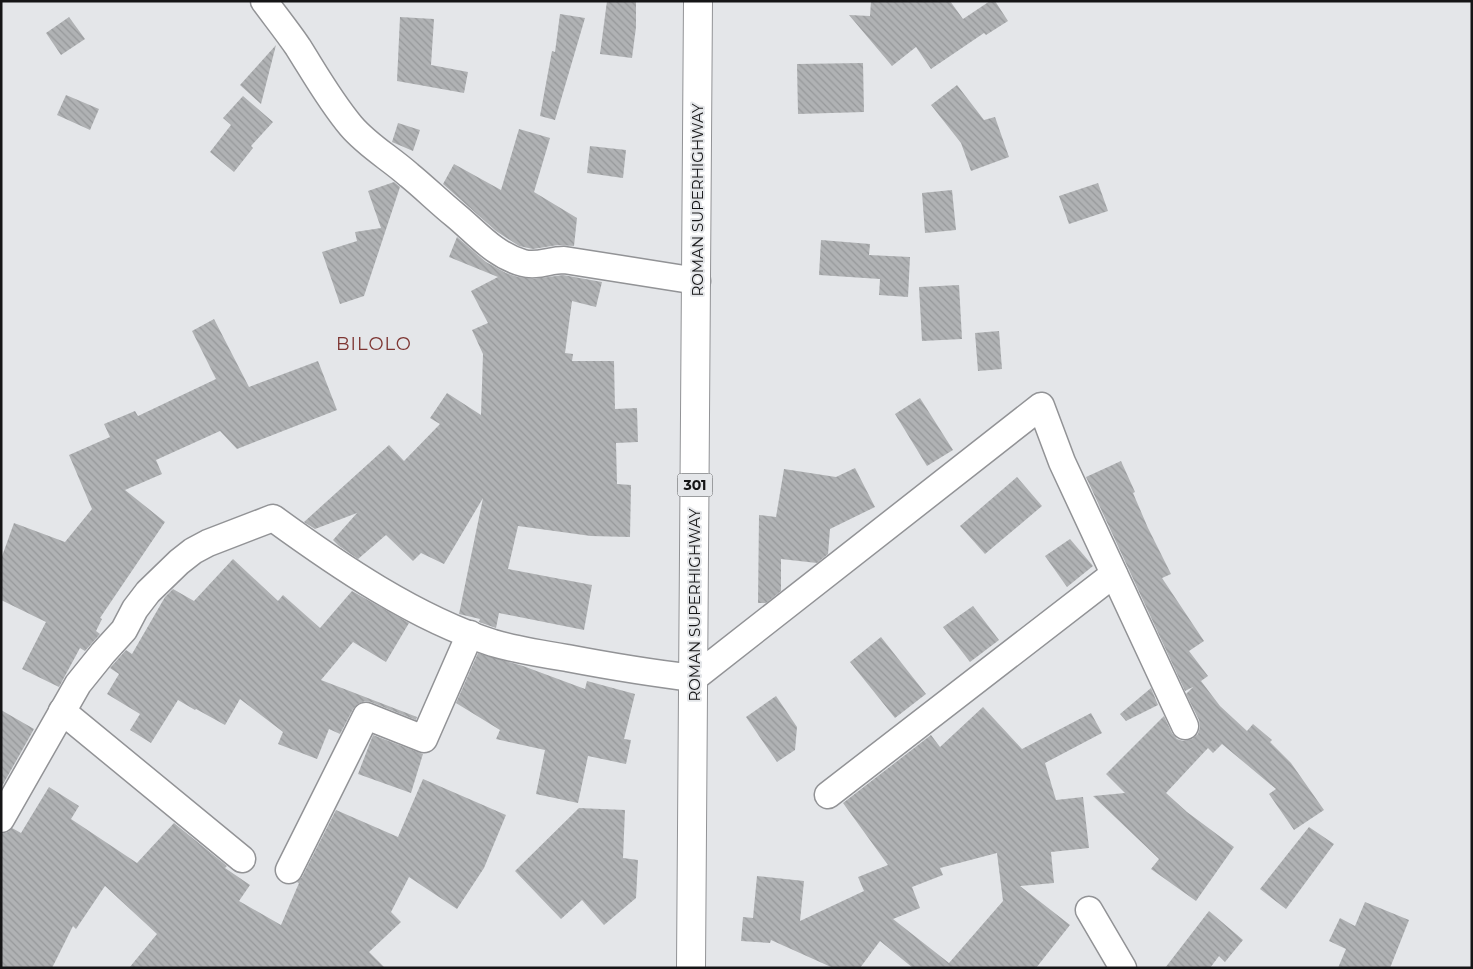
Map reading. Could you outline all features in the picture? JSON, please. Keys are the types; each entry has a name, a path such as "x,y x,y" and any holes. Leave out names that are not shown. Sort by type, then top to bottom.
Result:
{"main road":[{"name":"ROMAN SUPERHIGHWAY","path":"691,968 698,1"}],"street":[{"path":"264,1 352,128 374,149 408,174 478,237 498,251 522,263 534,265 552,260 564,260 697,281"},
{"path":"1,819 78,684 124,630 148,592 179,562 193,551 208,544 274,518 337,564 417,610 470,634 518,649 640,672 694,678 1041,406 1062,462 1185,726"},
{"path":"828,795 1114,574"},
{"path":"289,870 366,716 424,740 470,634"},
{"path":"62,712 242,859"},
{"path":"1089,910 1123,968"}],"building":[{"path":"607,1 636,1 636,27 632,58 600,54"},
{"path":"871,1 950,1 963,19 990,1 995,1 1008,21 986,35 984,33 931,69 916,47 892,66 849,15 870,16"},
{"path":"560,14 585,18 555,120 540,116 552,51 555,52"},
{"path":"69,17 85,39 61,55 46,33"},
{"path":"400,17 434,19 431,65 468,72 464,93 397,81"},
{"path":"276,45 261,104 240,85"},
{"path":"863,63 864,112 798,114 797,64"},
{"path":"957,85 984,120 995,117 1009,157 971,171 961,143 931,105"},
{"path":"66,95 99,109 90,130 57,115"},
{"path":"243,96 273,122 251,146 253,148 234,172 210,152 231,125 223,118"},
{"path":"398,123 420,130 413,151 392,142"},
{"path":"519,129 550,138 534,192 577,218 574,246 558,245 533,249 519,246 496,231 443,184 454,164 501,190"},
{"path":"590,146 626,150 623,178 587,173"},
{"path":"394,182 400,187 364,296 340,304 322,252 357,241 355,232 381,228 368,191"},
{"path":"1098,183 1108,211 1069,224 1059,196"},
{"path":"952,190 956,230 925,233 922,193"},
{"path":"457,237 486,262 518,277 534,279 563,275 602,282 596,307 572,301 565,353 573,354 572,361 614,361 615,409 637,408 638,442 616,443 617,484 631,485 630,537 591,536 518,526 508,569 592,585 584,630 499,613 496,628 479,622 480,619 459,614 483,498 444,564 421,553 413,561 386,535 358,559 333,540 357,513 315,529 304,522 389,445 404,461 440,424 430,418 447,393 481,415 483,354 472,330 488,323 471,291 498,277 449,257"},
{"path":"821,240 870,244 869,255 910,257 908,297 879,295 880,279 819,275"},
{"path":"959,285 962,339 922,341 919,287"},
{"path":"214,319 249,387 318,361 337,410 237,449 220,431 156,460 162,474 125,490 165,522 100,618 102,619 96,631 100,634 85,651 80,648 59,687 22,669 46,622 1,600 1,559 14,523 65,542 92,509 69,455 110,437 104,424 135,411 138,416 216,379 192,331"},
{"path":"999,331 1002,369 978,371 975,333"},
{"path":"920,398 953,450 927,466 895,414"},
{"path":"1121,461 1148,528 1171,574 1162,578 1204,641 1189,651 1208,676 1201,681 1220,706 1247,731 1253,724 1272,740 1270,742 1291,763 1324,810 1294,830 1269,794 1276,789 1222,744 1213,753 1208,748 1166,793 1187,812 1234,847 1196,901 1151,869 1159,859 1093,796 1125,793 1106,774 1164,716 1172,733 1177,739 1183,741 1192,739 1198,734 1200,727 1199,720 1186,694 1193,687 1185,691 1086,477"},
{"path":"855,468 875,507 830,529 828,554 817,563 781,559 781,591 766,603 758,603 759,515 776,517 784,469 836,477"},
{"path":"1017,477 1042,506 985,554 960,526"},
{"path":"1070,539 1093,566 1067,587 1045,556"},
{"path":"233,559 278,601 283,595 320,628 352,591 409,623 386,662 353,642 321,680 417,717 416,720 365,701 353,709 340,734 329,729 317,759 278,744 283,732 240,699 225,725 178,700 151,743 130,730 140,714 107,694 119,674 110,668 126,650 132,654 165,597 173,589 194,601"},
{"path":"973,606 999,640 970,662 943,627"},
{"path":"881,637 926,694 895,718 850,662"},
{"path":"478,653 523,666 585,689 587,681 635,694 624,739 631,740 626,764 588,756 578,803 536,794 545,750 496,739 500,730 456,703"},
{"path":"1151,688 1158,705 1126,721 1120,714"},
{"path":"776,696 797,727 795,750 777,762 746,717"},
{"path":"983,707 1022,749 1091,713 1102,733 1045,763 1056,800 1083,797 1089,848 1051,852 1054,883 1020,886 1070,925 1036,968 913,968 880,941 860,968 831,967 771,940 770,943 741,941 743,917 753,918 757,876 804,881 800,921 864,891 858,877 888,865 843,803 931,735 940,747","holes":["997,853 1003,901 949,963 893,919 920,908 912,887 943,875 940,868"]},
{"path":"1,710 34,729 1,788"},
{"path":"373,735 423,754 411,793 358,774"},
{"path":"423,779 506,815 484,868 457,909 409,877 391,912 401,922 369,952 385,968 129,968 157,934 105,886 76,929 73,926 52,968 1,968 1,834 8,832 12,828 21,833 49,787 79,806 71,819 137,863 174,823 227,866 225,868 250,885 239,901 281,925 299,883 297,882 302,877 336,810 398,837"},
{"path":"579,808 625,810 623,858 638,860 636,898 604,925 582,900 561,919 515,871"},
{"path":"1309,827 1334,844 1286,909 1260,889"},
{"path":"1365,902 1409,920 1390,968 1338,968 1346,949 1329,941 1340,918 1355,926"},
{"path":"1209,911 1243,940 1225,962 1219,956 1210,968 1165,968"}],"district":[{"name":"BILOLO","path":"374,344"}]}
